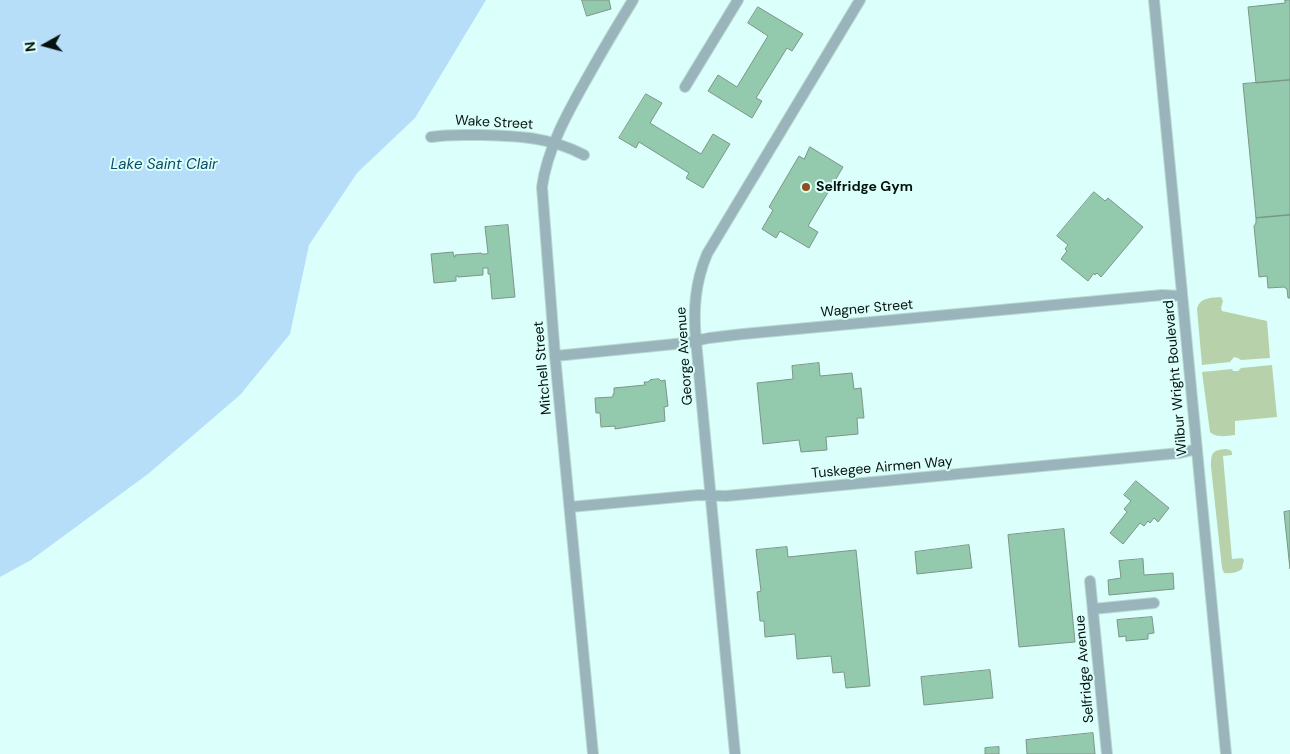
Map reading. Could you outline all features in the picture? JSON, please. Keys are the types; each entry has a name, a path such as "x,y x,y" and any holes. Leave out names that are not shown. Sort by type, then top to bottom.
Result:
{"street":[{"name":"Mitchell Street","path":"594,754 555,356 542,187 554,142 566,116 633,0"},
{"path":"685,87 738,0"},
{"name":"George Avenue","path":"735,754 694,318 698,279 707,254 860,0"},
{"name":"Wilbur Wright Boulevard","path":"1154,0 1226,754"},
{"name":"Wake Street","path":"431,137 444,135 519,136 554,142 584,155"},
{"name":"Wagner Street","path":"555,356 685,343 743,334 1162,295 1182,296"},
{"name":"Tuskegee Airmen Way","path":"570,507 699,495 726,496 892,481 1180,454 1197,449"},
{"name":"Selfridge Avenue","path":"1090,581 1107,754"},
{"path":"1093,609 1154,603"}],"green space":[{"path":"1221,297 1223,301 1222,311 1267,321 1270,358 1241,360 1234,357 1230,362 1202,365 1198,305 1203,300"},
{"path":"1272,365 1277,417 1235,421 1235,435 1218,436 1212,434 1210,432 1202,372 1232,369 1233,371 1238,371 1241,368"},
{"path":"1226,449 1232,452 1232,455 1223,456 1232,559 1242,558 1244,560 1242,569 1229,573 1224,573 1222,568 1211,467 1213,453"}],"water":[{"name":"Lake Saint Clair","path":"0,0 486,0 415,118 357,173 309,245 290,334 240,395 148,474 31,560 0,577"}],"building":[{"path":"582,0 609,0 611,9 587,16"},
{"path":"1285,0 1290,0 1290,80 1256,83 1248,7 1285,3"},
{"path":"758,7 803,34 792,51 787,48 756,98 762,101 752,118 708,91 718,75 737,87 768,36 748,23"},
{"path":"1290,80 1290,215 1256,218 1243,84"},
{"path":"646,94 662,103 650,123 701,154 713,134 730,144 703,188 686,178 689,173 639,142 636,148 619,138"},
{"name":"Selfridge Gym","path":"810,147 843,167 808,226 818,232 809,248 780,231 776,238 762,229 773,210 769,207 799,156 804,159"},
{"path":"1094,192 1105,201 1108,198 1143,227 1101,277 1094,273 1088,281 1061,259 1067,251 1065,249 1068,245 1057,236"},
{"path":"1290,215 1290,298 1288,298 1287,289 1284,287 1268,288 1267,276 1259,277 1254,226 1256,218"},
{"path":"508,225 515,297 492,299 488,268 483,268 483,275 456,276 456,281 434,283 431,254 453,252 455,257 455,255 486,254 488,253 485,227"},
{"path":"819,363 820,376 852,373 854,389 861,388 864,418 857,418 858,434 826,437 827,450 801,452 799,440 763,444 757,383 793,379 792,366"},
{"path":"659,379 661,381 665,380 668,406 664,407 665,421 615,429 615,426 601,427 600,413 596,413 595,398 613,397 614,388 645,385 644,382"},
{"path":"1136,481 1169,508 1158,522 1154,518 1144,526 1140,523 1123,544 1110,533 1127,512 1124,509 1131,501 1124,495"},
{"path":"1290,511 1290,569 1284,512"},
{"path":"1064,529 1075,642 1019,647 1008,535"},
{"path":"969,545 972,568 917,574 915,552"},
{"path":"787,547 788,557 856,550 870,686 846,688 844,672 833,673 831,656 797,659 795,634 765,637 764,621 760,621 757,592 761,591 756,550"},
{"path":"1143,559 1144,575 1173,573 1174,589 1109,595 1108,580 1121,578 1119,561"},
{"path":"1152,617 1154,633 1148,634 1148,639 1126,641 1126,636 1119,637 1117,620"},
{"path":"990,670 993,698 924,705 921,677"},
{"path":"1093,733 1095,754 1027,754 1026,740"},
{"path":"999,747 999,754 985,754 985,748"}],"place":[{"name":"Selfridge Gym","path":"806,187"}]}
